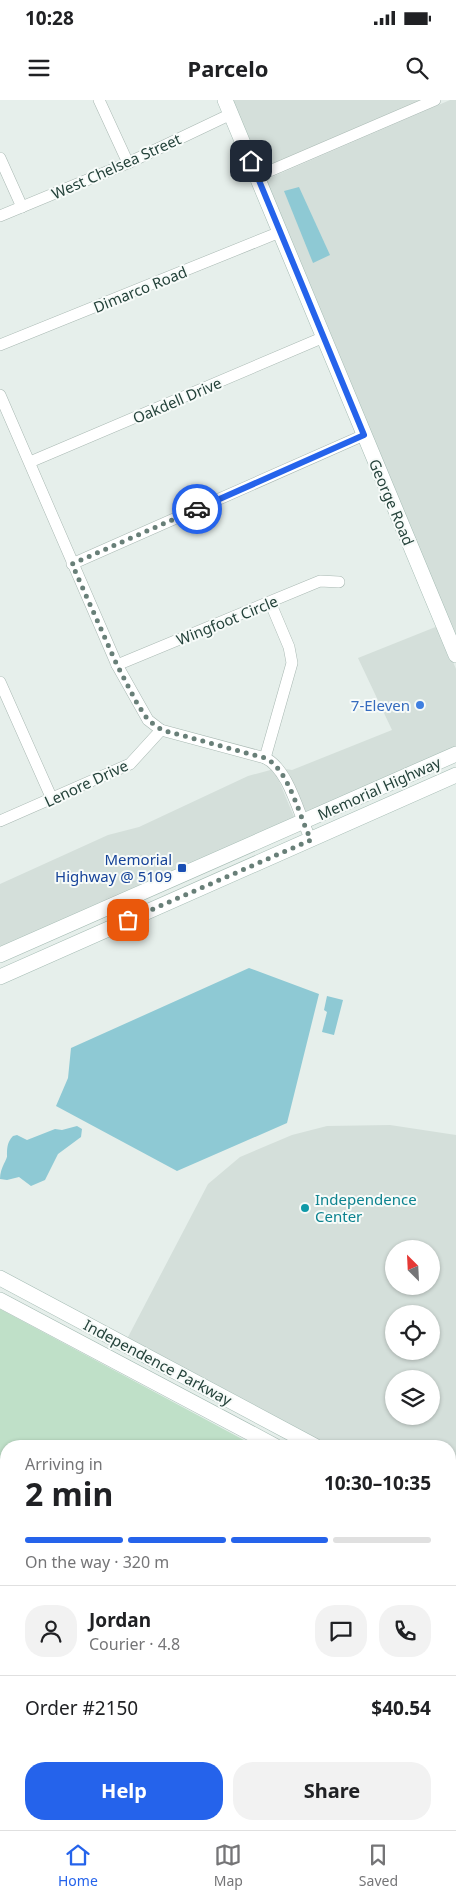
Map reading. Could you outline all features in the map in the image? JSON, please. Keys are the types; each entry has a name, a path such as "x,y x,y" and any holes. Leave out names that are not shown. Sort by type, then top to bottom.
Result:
{"main road":[{"name":"George Road","path":"228,107 456,655"},
{"name":"Memorial Highway","path":"0,955 456,754"},
{"name":"Memorial Highway","path":"0,977 456,775"},
{"path":"120,902 128,920"},
{"name":"Independence Parkway","path":"0,1278 304,1440"},
{"name":"Independence Parkway","path":"0,1300 264,1440"}],"street":[{"path":"99,100 128,164"},
{"path":"258,176 435,100"},
{"name":"West Chelsea Street","path":"0,216 128,164 228,107"},
{"path":"0,158 22,207"},
{"name":"Dimarco Road","path":"0,345 280,232"},
{"name":"Oakdell Drive","path":"30,462 324,337"},
{"path":"0,395 117,665 148,720 162,730 265,758 275,763 283,774 311,840"},
{"path":"72,564 364,435"},
{"name":"Wingfoot Circle","path":"117,665 320,581 339,582"},
{"path":"265,758 292,663 289,647 270,602"},
{"path":"0,682 52,799"},
{"name":"Lenore Drive","path":"0,821 130,764 162,730"}],"shaded area":[{"path":"231,100 421,100 260,169"},
{"path":"450,100 456,100 456,642 265,180"},
{"path":"438,626 456,669 456,748 305,815 286,769 292,770 392,730 358,658"},
{"path":"274,769 295,819 0,949 0,884 108,835 139,827 248,776"},
{"path":"390,1125 456,1135 456,1440 315,1440 127,1339 208,1184 240,1157 292,1135 327,1126"}],"green space":[{"path":"0,1309 244,1440 0,1440"}],"water":[{"path":"299,187 330,255 313,263 284,191"},
{"path":"249,968 319,994 287,1123 177,1171 56,1106 68,1078 71,1048"},
{"path":"327,996 343,1000 334,1035 322,1032 327,1012 324,1010"},
{"path":"77,1126 82,1129 81,1137 58,1154 45,1180 31,1186 19,1177 7,1180 0,1179 7,1157 8,1143 13,1136 17,1135 27,1140 55,1129 62,1130"}],"way so far":[{"path":"128,920 311,840 283,774 275,763 265,758 162,730 148,720 117,665 72,564 197,509"}],"place":[{"name":"7-Eleven","path":"420,705"},
{"name":"Memorial Highway @ 5109","path":"182,868"},
{"name":"Independence Center","path":"305,1208"}],"route":[{"path":"197,509 364,435 251,161"}]}
